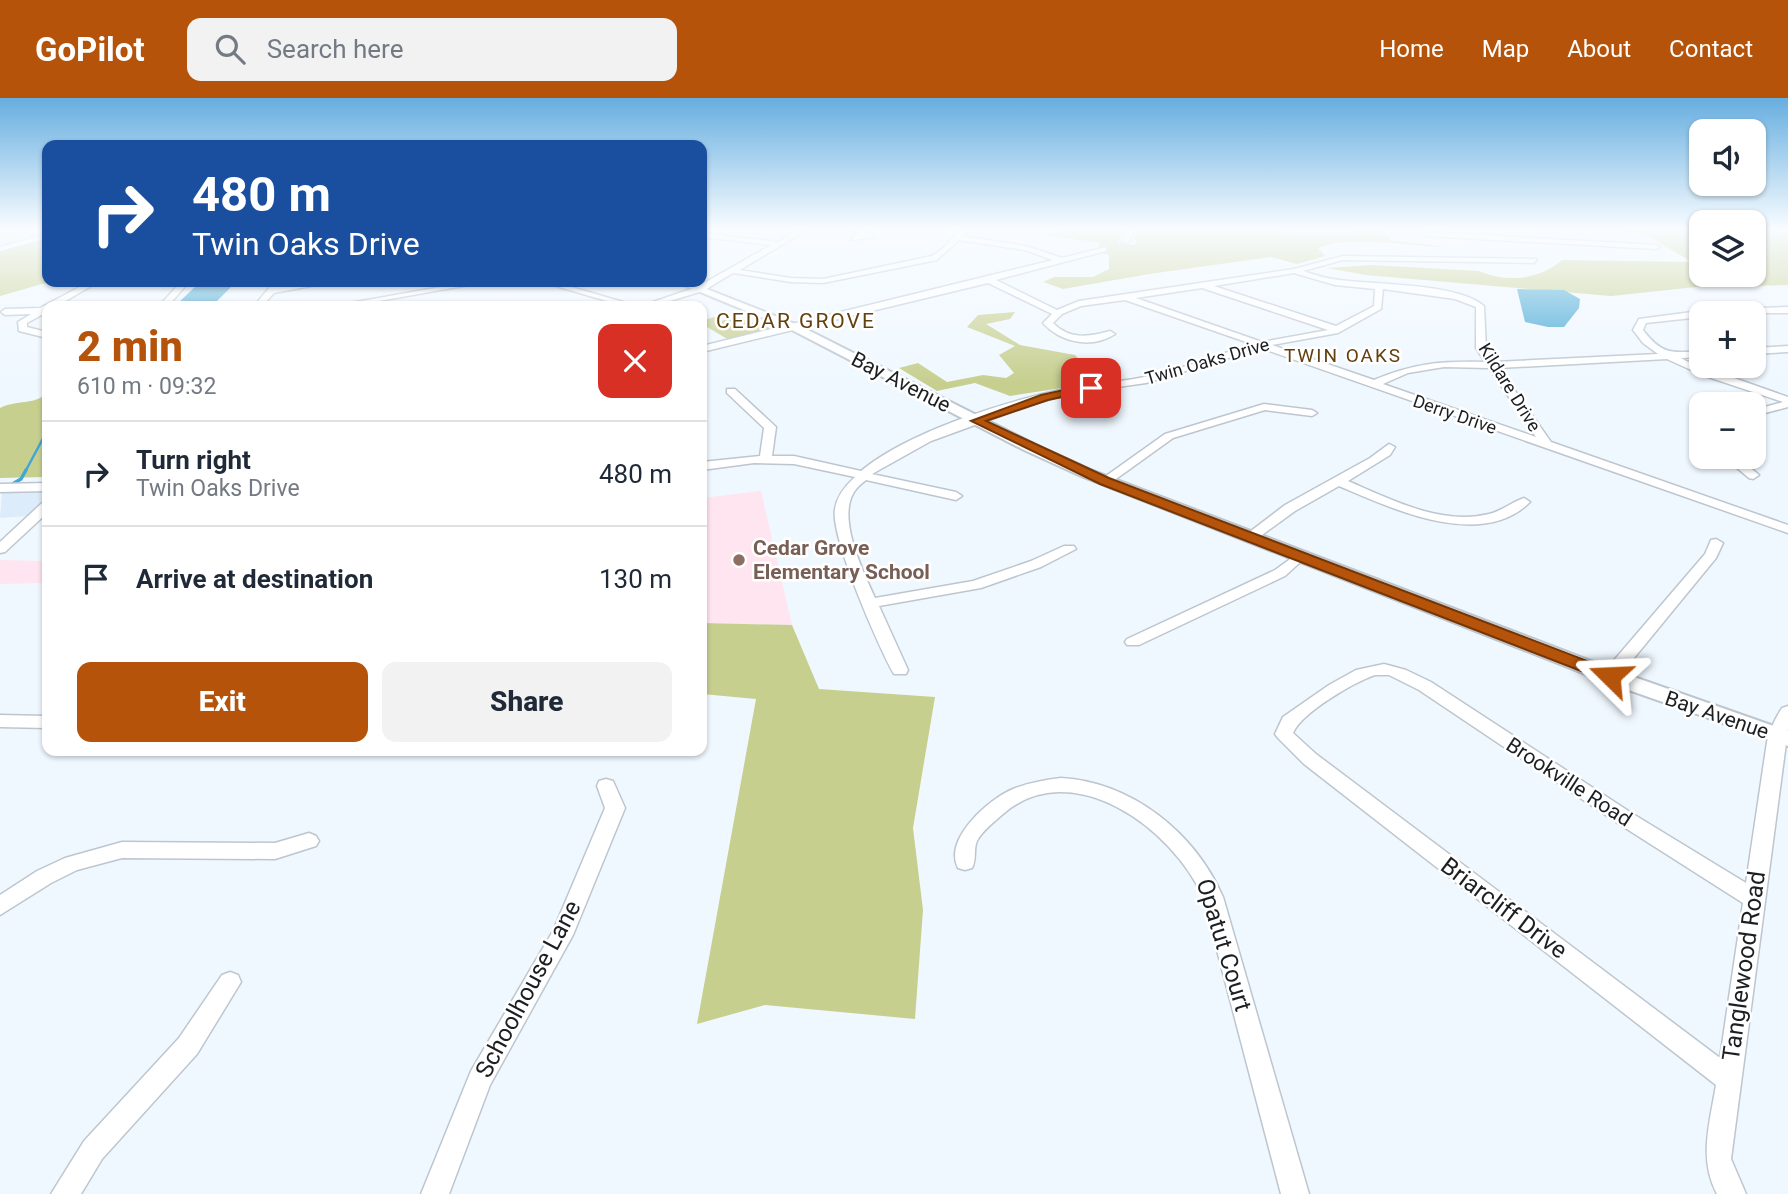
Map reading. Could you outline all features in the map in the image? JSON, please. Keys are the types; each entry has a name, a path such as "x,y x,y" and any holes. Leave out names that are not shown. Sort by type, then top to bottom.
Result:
{"main road":[{"name":"Bay Avenue","path":"695,287 794,327 977,421 1105,481 1610,676 1782,737"}],"street":[{"path":"795,279 833,279"},
{"path":"707,348 992,279"},
{"path":"1110,334 1087,341 1070,337 1050,326 1049,320 1057,313 1079,304 1236,279"},
{"name":"Kildare Drive","path":"1320,279 1455,296 1477,302 1480,306 1479,340 1548,446"},
{"path":"989,280 1057,313"},
{"path":"1201,284 1338,330"},
{"path":"61,301 86,287"},
{"path":"168,301 180,287"},
{"path":"262,301 274,287"},
{"path":"271,290 293,287"},
{"path":"367,301 452,287"},
{"path":"563,287 612,301"},
{"path":"661,301 704,287"},
{"name":"Twin Oaks Drive","path":"900,670 851,554 841,510 848,492 861,475 883,459 908,447 1068,391 1142,381 1260,345 1338,330 1378,307 1379,288"},
{"name":"Derry Drive","path":"1123,296 1788,528"},
{"path":"592,301 600,298"},
{"path":"5,312 42,309"},
{"path":"1766,311 1788,310"},
{"path":"42,312 23,322 22,329 42,334"},
{"path":"1689,314 1655,318 1639,325 1638,330 1644,340 1668,356 1788,402"},
{"path":"1766,350 1788,349"},
{"path":"1372,384 1406,370 1424,366 1689,355"},
{"path":"731,391 770,427 766,458"},
{"path":"1766,409 1788,402"},
{"path":"1105,481 1168,436 1265,407 1312,413"},
{"path":"1250,537 1290,508 1374,461 1386,453 1389,447"},
{"path":"707,465 766,458 794,460 956,496"},
{"path":"1745,469 1753,475"},
{"path":"1338,481 1412,511 1448,518 1487,519 1524,502"},
{"path":"0,488 42,487"},
{"path":"0,549 42,511"},
{"path":"1610,676 1711,555 1716,543"},
{"path":"871,603 976,585 1037,564 1069,549"},
{"path":"1133,642 1280,573 1300,556"},
{"name":"Briarcliff Drive","path":"1385,669 1368,670 1319,701 1289,721 1283,734 1310,759 1728,1079"},
{"name":"Brookville Road","path":"1385,669 1425,686 1626,819 1753,898"},
{"name":"Tanglewood Road","path":"1732,1194 1723,1178 1718,1159 1753,898 1788,712"},
{"path":"0,721 42,722"},
{"name":"Opatut Court","path":"965,862 967,839 1000,805 1018,794 1039,787 1069,785 1101,790 1142,810 1192,858 1213,897 1294,1194"},
{"name":"Schoolhouse Lane","path":"435,1194 480,1079 562,934 610,821 615,808 606,786"},
{"path":"0,906 44,877 72,863 122,850 275,851 309,841"},
{"path":"65,1194 93,1150 188,1046 230,982"}],"shaded area":[{"path":"42,490 42,504 29,516 0,518 2,492"},
{"name":"Cedar Grove Elementary School","path":"761,491 792,625 707,623 707,497"},
{"path":"0,560 42,561 42,583 0,584"}],"green space":[{"path":"0,279 42,279 42,284 0,296"},
{"path":"1049,279 1119,279 1063,289 1043,282"},
{"path":"1414,279 1689,279 1689,287 1696,287 1611,296"},
{"path":"1766,279 1788,279 1788,285 1766,285"},
{"path":"1015,312 1010,319 986,324 1020,345 1075,355 1101,382 1010,396 975,383 937,391 899,368 918,363 947,382 983,375 1006,378 1014,373 999,355 1015,346 967,327 978,315"},
{"path":"714,317 721,321 734,317 773,329 729,340 707,327 707,319"},
{"path":"42,397 42,477 0,478 0,408"},
{"path":"707,623 792,625 819,689 935,697 913,828 923,910 915,1019 765,1005 697,1024 756,699 707,694"}],"water":[{"path":"195,287 231,287 217,301 180,301"},
{"path":"1517,289 1564,290 1580,299 1579,308 1564,327 1525,322"}],"waterway":[{"path":"25,472 42,440"},
{"path":"9,486 21,479 26,470"}],"place":[{"name":"Cedar Grove Elementary School","path":"739,560"}],"district":[{"name":"CEDAR GROVE","path":"796,321"},
{"name":"TWIN OAKS","path":"1343,355"}],"route":[{"path":"1091,388 1045,397 977,421 1105,481 1610,676"}]}
